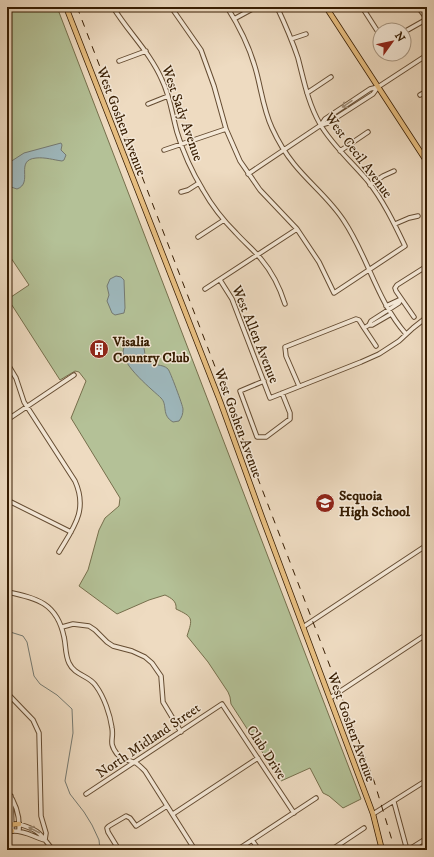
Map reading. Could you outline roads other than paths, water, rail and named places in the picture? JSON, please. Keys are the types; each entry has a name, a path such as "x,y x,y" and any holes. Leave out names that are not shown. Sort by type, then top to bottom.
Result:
{"main road":[{"name":"West Goshen Avenue","path":"66,7 220,401 373,814 382,850"},
{"path":"326,7 427,162"},
{"path":"9,825 19,824"}],"street":[{"name":"West Sady Avenue","path":"113,7 146,51 159,72 168,96 181,144 199,183 224,220 257,254 268,268 276,281 285,304"},
{"path":"171,7 201,50 211,74 226,129 240,161 260,190 297,229 319,262 334,293 369,270"},
{"path":"227,7 245,39 255,65 263,101 271,125 284,149 294,164 322,193 339,214 358,244 378,292 387,308 406,334"},
{"path":"234,19 256,7"},
{"name":"West Cecil Avenue","path":"278,7 298,58 307,94 321,125 340,151 370,185 395,224 405,246 369,270"},
{"path":"362,7 372,23"},
{"path":"412,27 427,19 418,7"},
{"path":"291,39 306,34"},
{"path":"118,61 146,51"},
{"path":"248,174 321,125 328,123 373,94 378,87 427,55"},
{"path":"307,94 331,77"},
{"path":"420,95 427,91"},
{"path":"148,104 168,96"},
{"path":"164,150 226,129"},
{"path":"340,151 368,132"},
{"path":"370,185 383,176 394,172"},
{"path":"181,192 188,190 199,183"},
{"path":"395,224 418,216"},
{"path":"198,237 224,220"},
{"path":"205,289 297,229"},
{"path":"414,317 395,288 397,285 427,266"},
{"name":"West Allen Avenue","path":"220,280 232,299 270,398 282,393"},
{"path":"369,325 371,321 387,308 401,299"},
{"path":"364,328 391,314"},
{"path":"264,381 240,391 257,437 266,437 290,419 290,413 282,393 370,358 392,346 427,317"},
{"path":"299,386 286,356 284,346 356,319 359,320 376,346"},
{"path":"7,363 16,378 24,402 79,489 81,498 79,516 59,552"},
{"path":"7,420 74,376"},
{"path":"7,500 71,532"},
{"path":"303,627 427,545"},
{"path":"7,592 32,597 45,604 53,612 62,627 66,655 72,669 96,684 108,712 112,730 112,746 118,756 135,763 145,771 195,850"},
{"path":"62,627 73,624 89,626 114,646 132,651 145,657 152,663 161,676 163,702 181,732"},
{"path":"330,698 427,634"},
{"path":"7,693 33,720 39,733 41,816 46,833 45,840"},
{"name":"North Midland Street","path":"86,794 222,704"},
{"name":"Club Drive","path":"222,704 294,813"},
{"path":"173,814 258,758"},
{"path":"373,814 427,780"},
{"path":"7,791 11,796 18,814 19,830"},
{"path":"11,796 10,831 19,830 45,840"},
{"path":"238,850 316,798"},
{"path":"394,802 408,850 427,838"},
{"path":"119,850 108,832 107,828 109,826 126,816 130,818 136,826 167,806"},
{"path":"19,824 36,830 42,834 53,850"},
{"path":"331,850 364,828"},
{"path":"252,840 259,850"}],"water":[{"path":"61,143 61,150 66,155 64,160 36,158 30,160 26,163 25,177 22,186 17,189 7,184 7,164 24,153"},
{"path":"116,276 121,277 124,280 125,308 124,313 115,315 112,313 107,301 109,295 107,286 110,279"},
{"path":"135,341 141,341 144,346 146,359 150,363 166,367 168,369 183,409 179,421 173,422 169,419 161,398 140,378 125,360 123,352 126,345"}],"waterway":[{"path":"7,631 23,636 27,642 34,676 40,684 57,695 72,709 73,733 65,781 70,794 92,825 99,840 100,850"}],"railway":[{"path":"77,7 374,781 395,850"}],"place":[{"name":"Visalia Country Club","path":"99,349"},
{"name":"Sequoia High School","path":"325,503"}]}
